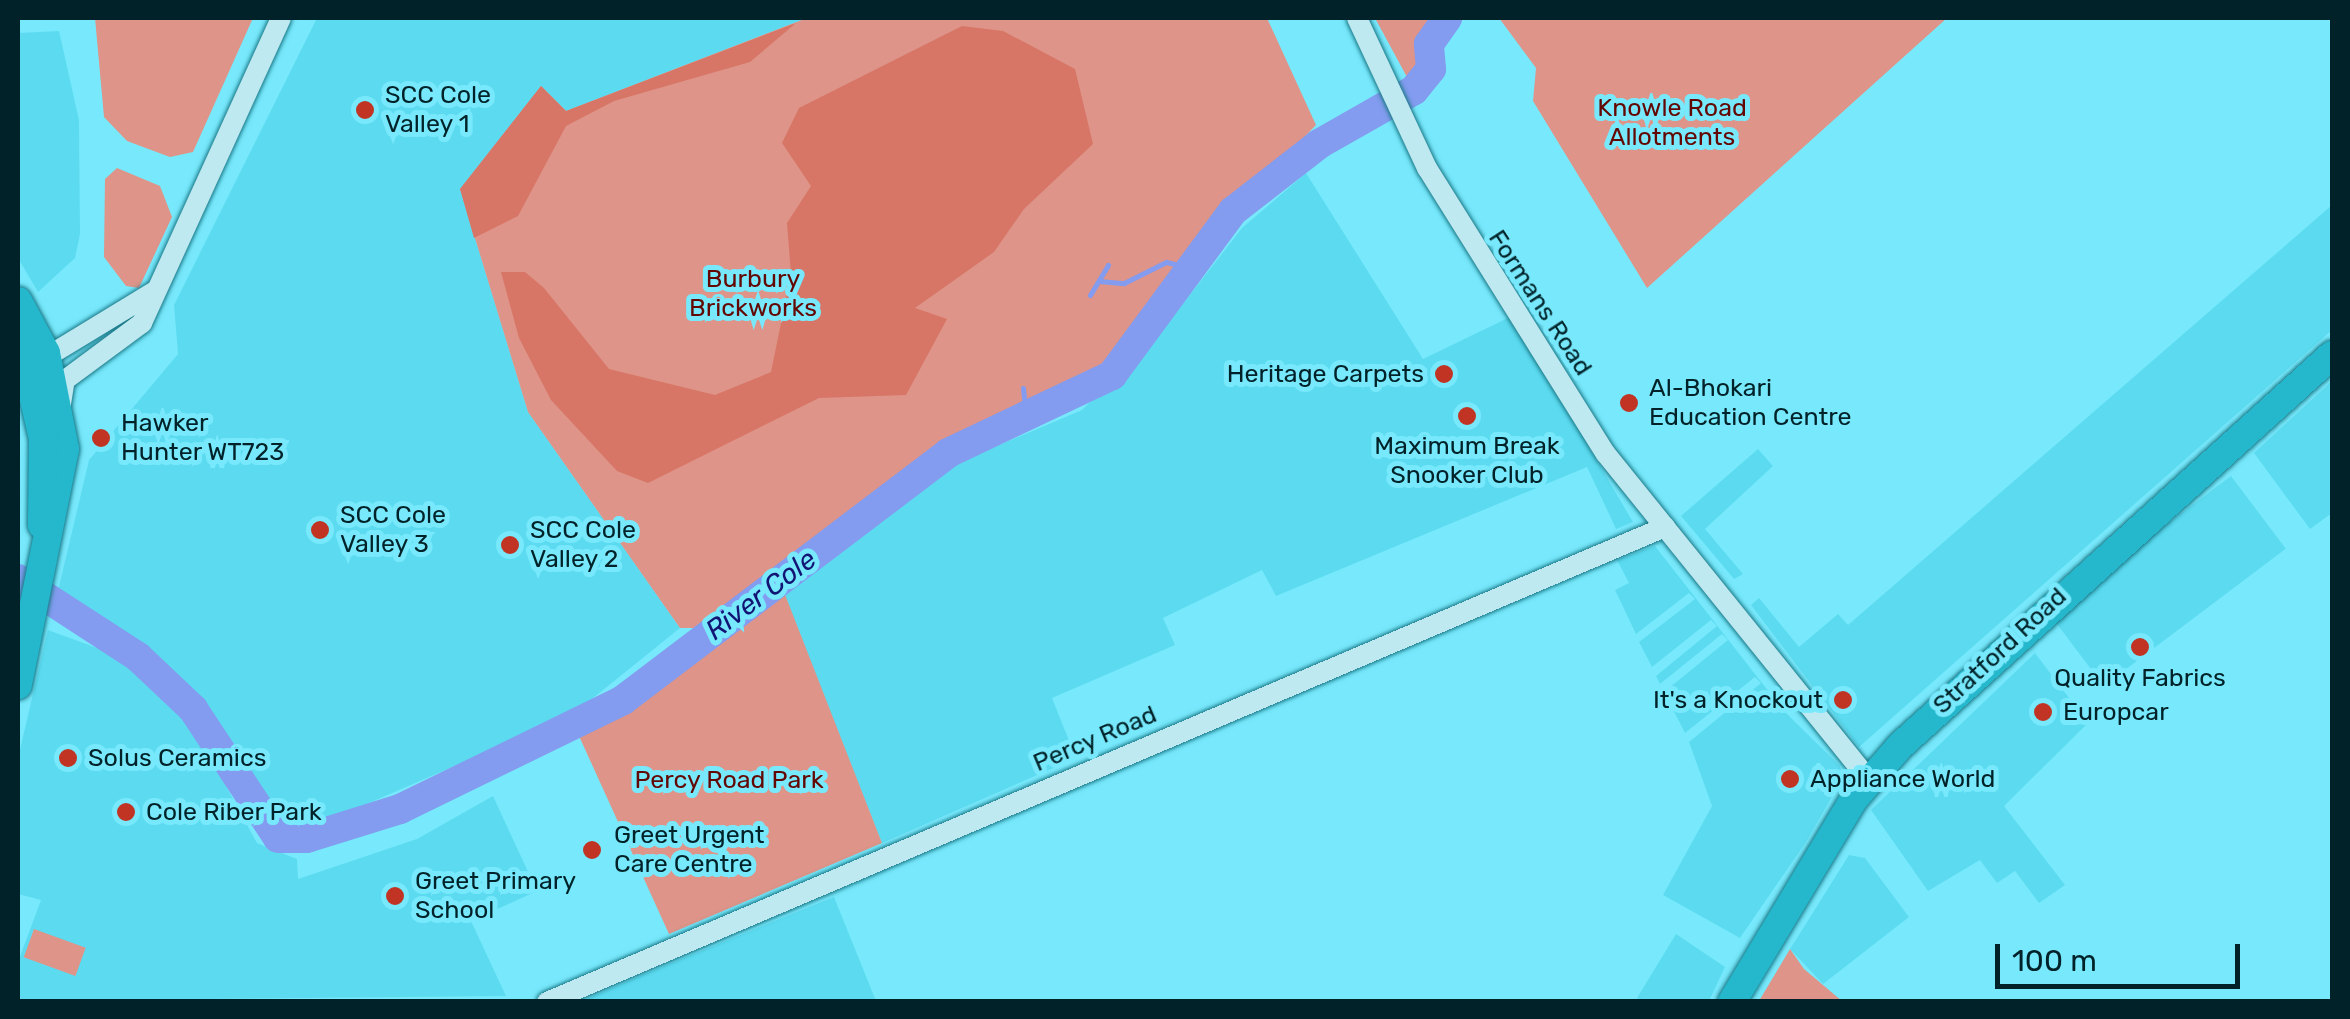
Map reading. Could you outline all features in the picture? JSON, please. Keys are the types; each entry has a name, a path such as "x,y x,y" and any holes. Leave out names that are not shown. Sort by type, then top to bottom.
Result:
{"highway":[{"path":"18,301 46,352 61,406 64,484 18,685"},
{"path":"18,332 36,387 45,554"},
{"name":"Stratford Road","path":"1732,1002 1869,780 2030,622 2332,355"}],"street":[{"path":"61,406 65,380 118,348 142,323 281,18"},
{"name":"Formans Road","path":"1357,18 1403,121 1606,454 1869,780"},
{"path":"36,387 46,352 94,334 155,291"},
{"name":"Percy Road","path":"548,1002 1665,527"}],"shaded area":[{"path":"317,18 807,18 566,111 460,189 528,412 680,628 572,715 307,830 277,822 187,686 57,595 89,460 178,354 174,305"},
{"path":"796,23 750,62 614,101 566,126 518,216 474,238 460,189 541,86 566,111"},
{"path":"962,26 1003,31 1075,69 1093,144 1024,209 994,252 915,308 947,319 906,395 819,398 648,483 617,471 551,400 519,338 501,272 525,272 544,288 609,369 715,395 771,372 791,274 787,223 811,186 782,143 799,108"},
{"path":"59,31 79,120 80,234 75,258 38,292 18,258 18,33"},
{"path":"1306,173 1423,359 1512,316 1633,522 1616,529 1587,467 1276,596 1262,570 1163,618 1175,645 1052,698 1076,758 882,843 781,592 938,471 1082,410 1164,328 1242,228"},
{"path":"2332,205 2332,330 1859,747 1751,605 1759,598 1799,647 1838,614 1848,625"},
{"path":"2332,381 2332,513 2310,529 2254,453"},
{"path":"1758,449 1773,466 1705,529 1743,574 1734,579 1681,516"},
{"path":"2231,476 2286,549 2104,686 2049,613"},
{"path":"1655,546 1784,711 1840,766 1842,779 1806,842 1740,938 1663,895 1712,806 1689,742 1761,683 1755,677 1685,733 1664,692 1728,640 1722,634 1660,684 1656,676 1717,626 1711,620 1652,667 1639,642 1695,599 1689,593 1636,634 1615,590 1629,583 1617,560"},
{"path":"48,630 127,659 191,722 257,843 297,859 298,879 417,839 493,796 537,891 471,921 506,996 18,1001 18,962 41,900 18,894 18,758"},
{"path":"2035,653 2088,723 2004,806 2065,885 2039,903 2015,871 1997,883 1980,860 1928,891 1871,810"},
{"path":"1849,855 1865,858 1909,917 1823,984 1790,949"},
{"path":"834,897 876,1001 582,1001 640,976"},
{"path":"1676,934 1725,967 1709,1001 1637,998"}],"green space":[{"path":"95,18 253,18 193,152 170,157 127,141 104,117"},
{"name":"Burbury Brickworks","path":"807,18 1267,18 1316,125 1201,244 1110,372 946,450 703,628 680,628 528,412 460,189 541,86 566,111"},
{"path":"1375,18 1447,18 1429,44 1431,69 1414,90"},
{"name":"Knowle Road Allotments","path":"1499,18 1947,18 1647,288 1533,101 1536,68"},
{"path":"117,168 160,186 172,217 139,288 126,286 104,257 105,179"},
{"name":"Percy Road Park","path":"784,592 882,843 669,934 579,736"},
{"path":"34,929 86,948 75,976 24,957"},
{"path":"1790,949 1804,969 1842,1001 1759,1001"}],"waterway":[{"name":"River Cole","path":"18,579 138,657 193,709 278,838 307,838 400,809 623,700 948,453 1112,375 1233,211 1319,144 1414,90 1431,69 1429,44 1447,18"},
{"path":"1099,281 1124,283 1166,262 1188,267"},
{"path":"1090,295 1108,265"},
{"path":"1023,388 1026,418"}],"place":[{"name":"SCC Cole Valley 1","path":"365,110"},
{"name":"Heritage Carpets","path":"1444,374"},
{"name":"Al-Bhokari Education Centre","path":"1629,403"},
{"name":"Maximum Break Snooker Club","path":"1467,416"},
{"name":"Hawker Hunter WT723","path":"101,438"},
{"name":"SCC Cole Valley 3","path":"320,530"},
{"name":"SCC Cole Valley 2","path":"510,545"},
{"name":"Quality Fabrics","path":"2140,647"},
{"name":"It's a Knockout","path":"1843,700"},
{"name":"Europcar","path":"2043,712"},
{"name":"Solus Ceramics","path":"68,758"},
{"name":"Appliance World","path":"1790,779"},
{"name":"Cole Riber Park","path":"126,812"},
{"name":"Greet Urgent Care Centre","path":"592,850"},
{"name":"Greet Primary School","path":"395,896"}]}
